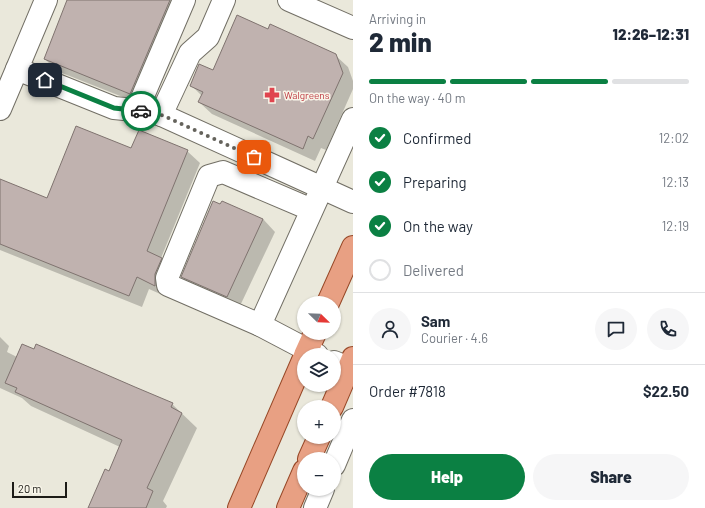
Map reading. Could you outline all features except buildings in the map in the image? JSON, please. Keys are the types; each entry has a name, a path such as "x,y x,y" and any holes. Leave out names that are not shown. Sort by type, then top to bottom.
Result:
{"main road":[{"path":"331,296 353,247"},
{"path":"334,400 347,364"},
{"path":"239,508 297,379"},
{"path":"288,508 297,487"}],"street":[{"path":"0,109 46,0"},
{"path":"138,110 184,0"},
{"path":"161,115 190,53 208,38 224,0"},
{"path":"289,0 353,28"},
{"path":"17,69 114,108 138,110 161,115 353,202"},
{"path":"260,325 353,119"},
{"path":"306,348 260,325 168,285 167,278 209,176 223,172 312,210"},
{"path":"339,452 353,420"},
{"path":"315,508 320,496"}],"way so far":[{"path":"141,111 155,112 254,157"}],"place":[{"name":"Walgreens","path":"272,95"}],"route":[{"path":"45,80 114,108 141,111"}]}
